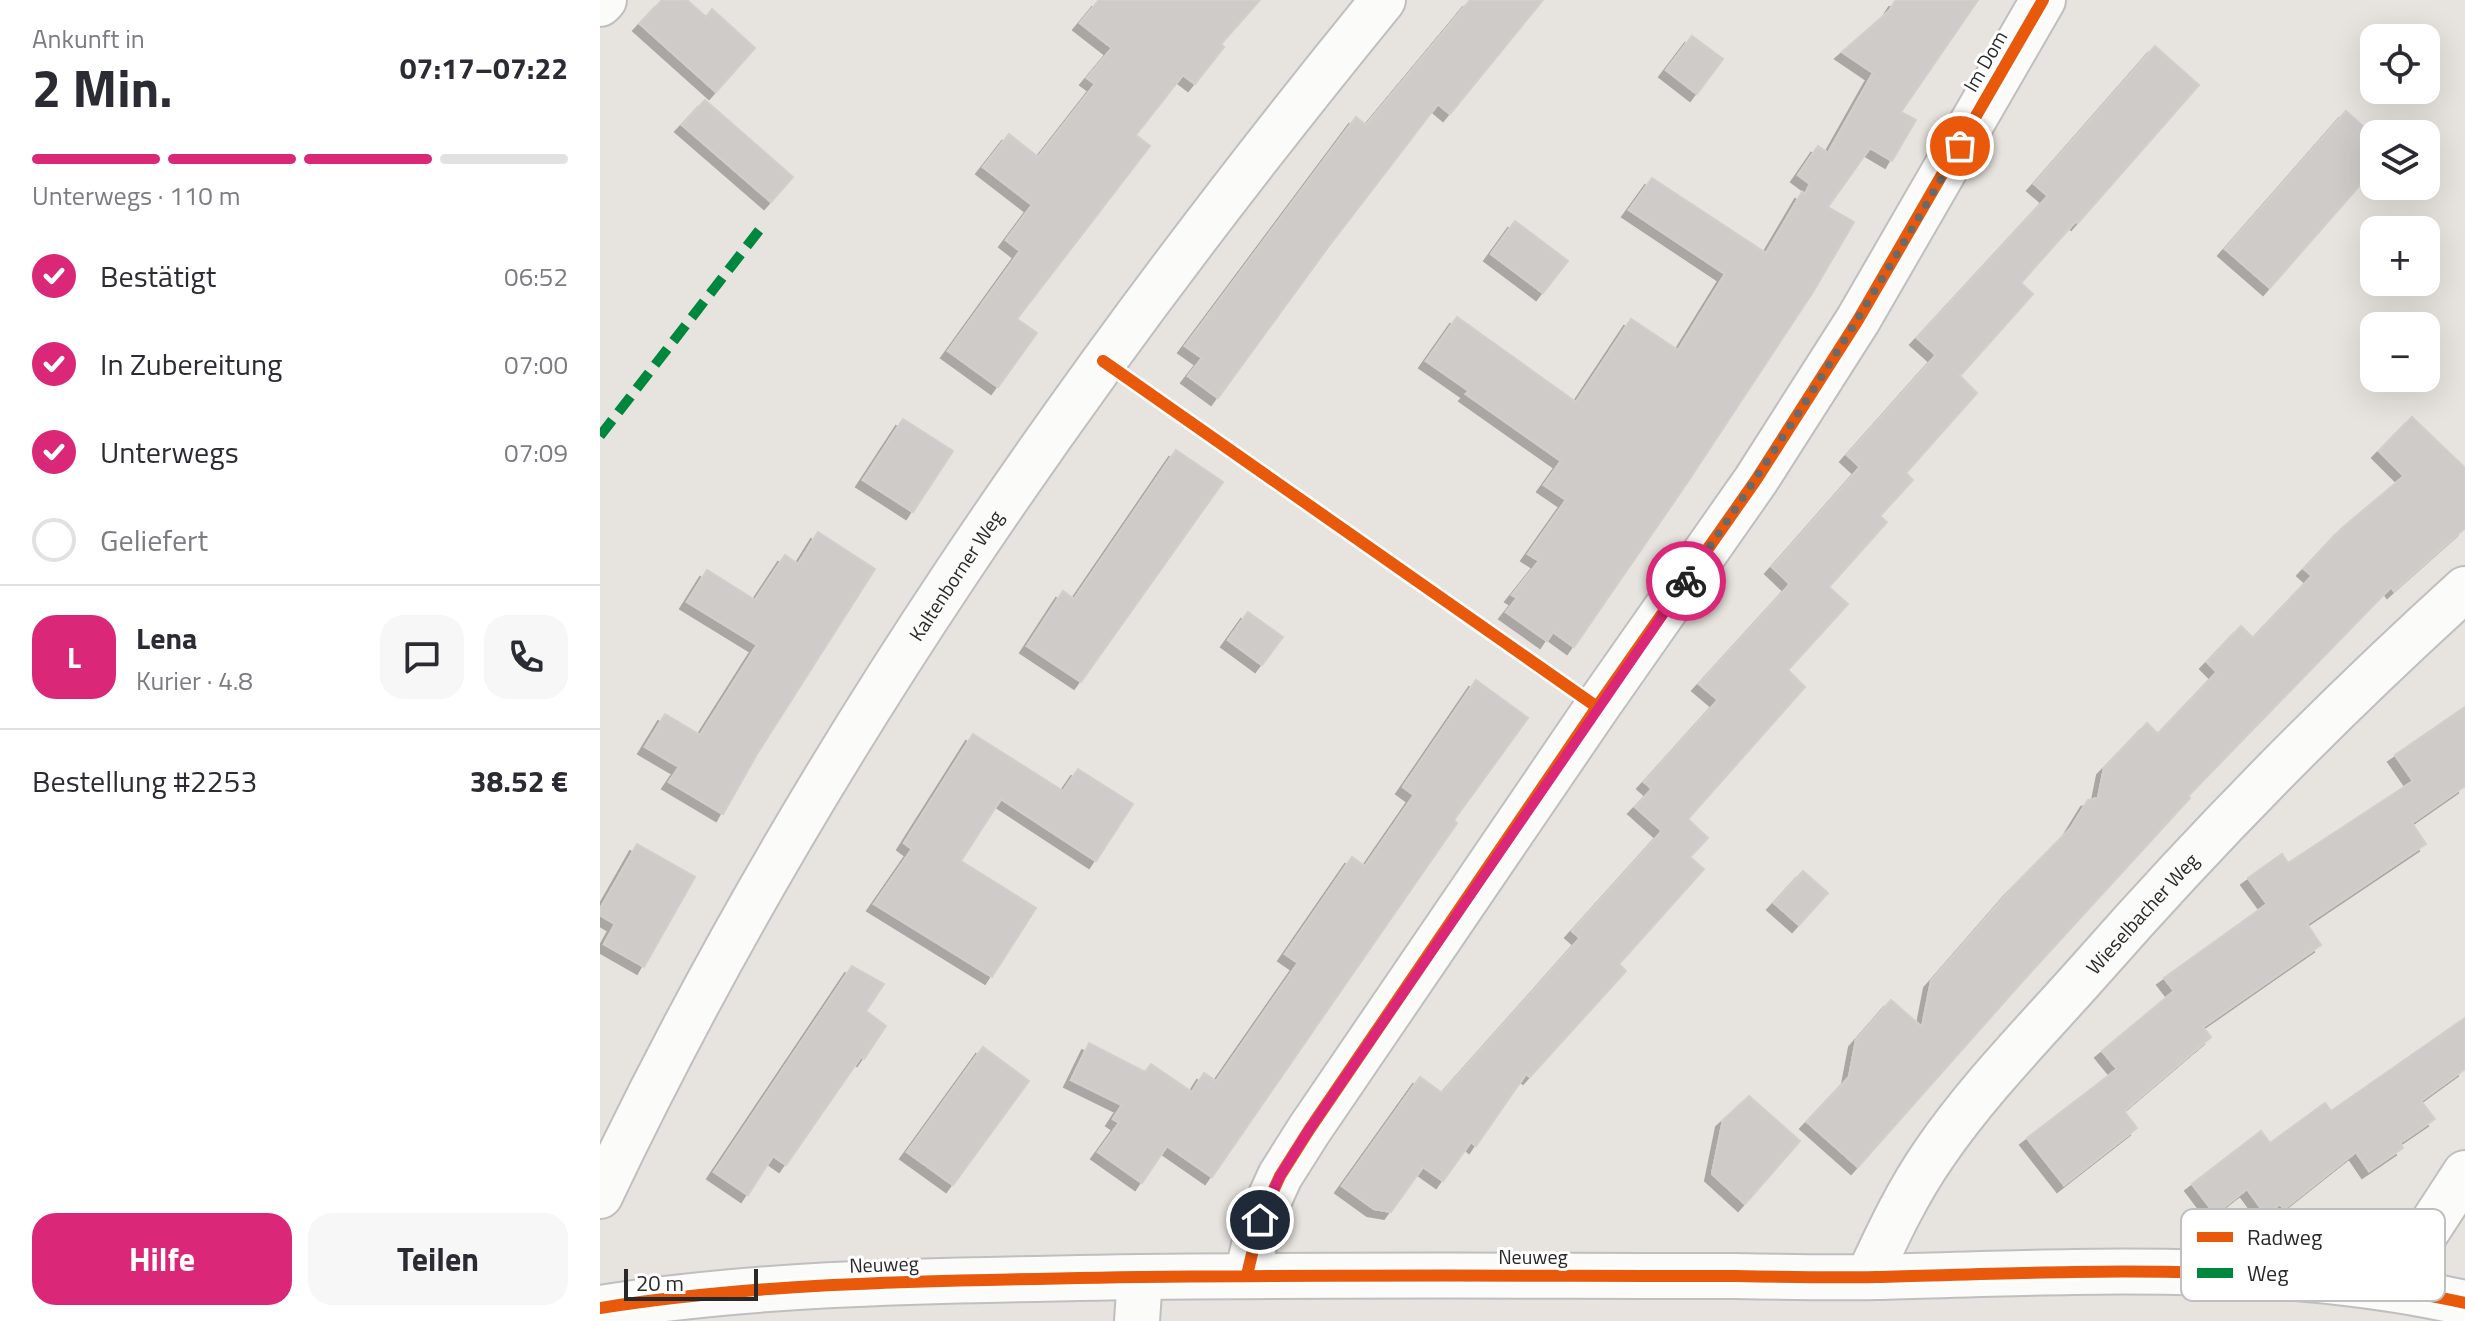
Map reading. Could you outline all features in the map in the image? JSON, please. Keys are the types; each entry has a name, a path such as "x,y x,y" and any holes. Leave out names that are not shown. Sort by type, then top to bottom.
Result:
{"street":[{"name":"Kaltenborner Weg","path":"600,1196 685,1023 757,893 831,768 960,567 1044,444 1197,232 1383,0"},
{"name":"Im Dom","path":"1247,1275 1260,1220 1288,1164 1597,707 1756,480 1858,320 2043,0"},
{"name":"Wieselbacher Weg","path":"1868,1277 1900,1208 1935,1152 1981,1093 2174,876 2343,705 2465,589"},
{"path":"2442,1209 2465,1173"},
{"name":"Neuweg","path":"600,1308 650,1300 794,1288 1000,1279 1247,1275 1868,1277 2181,1271"},
{"path":"1137,1321 1140,1277"},
{"name":"Neuweg","path":"2445,1298 2465,1303"}],"building":[{"path":"662,0 687,0 706,17 712,9 755,48 716,92 640,24"},
{"path":"1099,0 1260,0 1221,44 1224,47 1195,84 1183,75 1136,135 1150,146 1017,319 1037,333 998,387 948,351 1020,251 1006,240 1032,205 983,167 1009,134 1038,157 1095,84 1087,78 1112,48 1080,23"},
{"path":"1470,0 1543,0 1450,114 1438,104 1218,398 1188,376 1202,358 1185,346 1356,117 1366,125"},
{"path":"1896,0 1978,0 1901,112 1916,120 1892,161 1870,148 1828,207 1854,222 1813,292 1687,483 1574,647 1553,632 1547,641 1506,612 1517,598 1512,595 1539,561 1528,554 1566,500 1544,485 1561,461 1466,394 1469,391 1426,361 1457,317 1576,402 1631,319 1678,350 1725,274 1629,210 1652,178 1766,253 1802,192 1805,194 1810,184 1798,175 1818,146 1828,153 1873,73 1842,52 1889,11"},
{"path":"1692,36 1723,59 1697,94 1666,70"},
{"path":"2155,46 2199,85 2021,283 2033,294 1960,376 1977,393 1906,473 1913,480 1880,516 1887,522 1829,587 1848,604 1788,670 1805,687 1688,819 1708,838 1690,857 1704,869 1619,964 1626,971 1530,1077 1526,1074 1476,1146 1471,1142 1443,1181 1423,1167 1391,1212 1374,1209 1342,1186 1420,1077 1442,1093 1580,938 1572,931 1662,831 1635,807 1652,789 1644,782 1718,700 1699,684 1790,584 1772,567 1860,467 1847,455 1936,355 1917,338 2048,196 2034,184"},
{"path":"705,100 793,177 771,202 682,125"},
{"path":"2346,111 2360,124 2360,185 2270,288 2225,249"},
{"path":"1515,221 1568,261 1543,293 1491,254"},
{"path":"2412,417 2465,468 2465,528 2394,591 2391,587 2188,796 2190,798 1858,1167 1807,1122 1849,1077 1856,1040 1891,1000 1922,1027 1931,981 2012,888 2070,829 2088,800 2098,798 2104,768 2147,723 2158,734 2217,672 2207,662 2241,626 2253,638 2312,576 2304,569 2342,528 2404,476 2379,451"},
{"path":"903,419 953,451 913,512 863,480"},
{"path":"1176,450 1223,482 1081,682 1027,646 1063,591 1074,599"},
{"path":"818,532 875,569 757,754 723,814 669,782 679,767 645,747 665,714 700,735 757,645 687,602 707,570 755,600 785,555 798,564"},
{"path":"1248,612 1283,637 1262,665 1228,640"},
{"path":"1476,680 1528,718 1454,820 1457,823 1212,1177 1167,1146 1142,1183 1098,1152 1119,1123 1113,1119 1122,1105 1071,1080 1089,1043 1145,1072 1151,1064 1192,1092 1204,1073 1216,1081 1298,963 1285,954 1352,857 1365,866 1414,795 1403,787"},
{"path":"2465,707 2465,786 2412,823 2426,844 2307,924 2321,945 2203,1027 2211,1037 2124,1111 2137,1128 2064,1185 2027,1138 2117,1069 2102,1051 2174,991 2164,978 2267,904 2248,878 2282,854 2288,863 2413,781 2395,755"},
{"path":"973,734 1063,791 1078,769 1133,804 1096,861 1001,799 961,861 1036,908 992,977 874,904 912,849 904,843"},
{"path":"637,844 695,877 644,967 604,944 615,924 600,915 600,909"},
{"path":"1803,871 1828,893 1799,925 1774,903"},
{"path":"852,966 884,984 866,1011 886,1026 786,1165 773,1156 748,1195 714,1172"},
{"path":"2465,1018 2465,1069 2421,1101 2435,1119 2400,1143 2403,1148 2369,1171 2356,1152 2284,1209 2280,1204 2274,1209 2262,1209 2247,1189 2221,1209 2211,1209 2192,1184 2261,1131 2270,1143 2325,1103 2331,1111"},
{"path":"983,1047 1029,1081 953,1185 907,1152"},
{"path":"1749,1096 1800,1141 1745,1204 1712,1174 1723,1120"}],"marked path":[{"path":"600,436 764,224"}],"cycle path":[{"path":"1247,1275 1260,1220 1280,1176 1597,707 1756,480 1858,320 2043,0"},
{"path":"1103,361 1597,707"},
{"path":"600,1308 778,1288 958,1280 1324,1276 1858,1277 2181,1272"},
{"path":"2445,1299 2465,1303"}],"way so far":[{"path":"1686,581 1756,480 1858,320 1960,146"}],"route":[{"path":"1260,1220 1280,1176 1309,1130 1686,581"}]}
